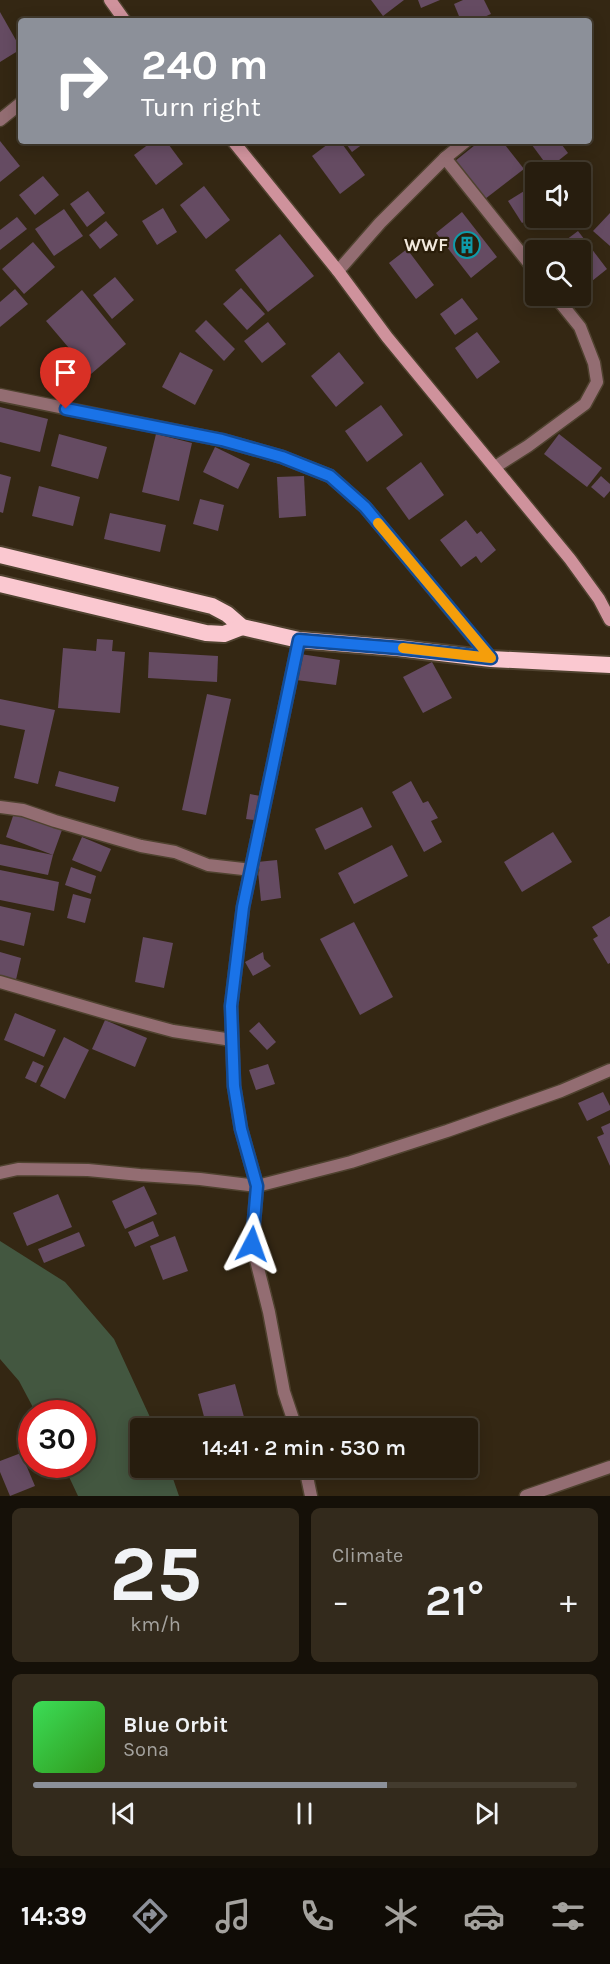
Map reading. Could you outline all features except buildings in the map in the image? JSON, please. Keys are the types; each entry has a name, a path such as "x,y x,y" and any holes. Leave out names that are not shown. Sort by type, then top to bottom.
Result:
{"highway":[{"path":"0,555 212,606 227,614 242,627 299,640 491,658 610,665"},
{"path":"0,584 206,633 224,633 242,627"}],"main road":[{"path":"110,0 123,18"},
{"path":"235,144 338,271 387,337 570,559 599,599 610,620"}],"street":[{"path":"0,120 18,105"},
{"path":"338,271 380,223 445,158 462,144"},
{"path":"445,158 525,258"},
{"path":"495,467 585,404 597,382 594,363 580,327 563,306"},
{"path":"0,395 222,440 282,457 330,476 365,507 491,658"},
{"path":"293,1418 284,1392 252,1244 257,1186 241,1129 234,1086 231,1006 243,907 299,640"},
{"path":"0,807 23,810 141,846 175,852 208,865 252,870"},
{"path":"0,982 173,1030 232,1040"},
{"path":"0,1173 18,1169 88,1170 257,1186 351,1162 447,1131 561,1091 610,1070"},
{"path":"526,1496 610,1467"},
{"path":"307,1478 311,1496"}],"green space":[{"path":"0,1241 65,1282 114,1339 150,1418 130,1418 130,1478 173,1478 179,1496 78,1496 70,1478 96,1478 96,1400 29,1400 19,1381 0,1359"}],"slow traffic":[{"path":"378,523 491,658 403,648"}],"place":[{"name":"WWF","path":"467,245"}],"route":[{"path":"66,409 222,440 282,457 330,476 365,507 491,658 299,640 243,907 231,1006 234,1086 241,1129 257,1186 252,1244"}]}
